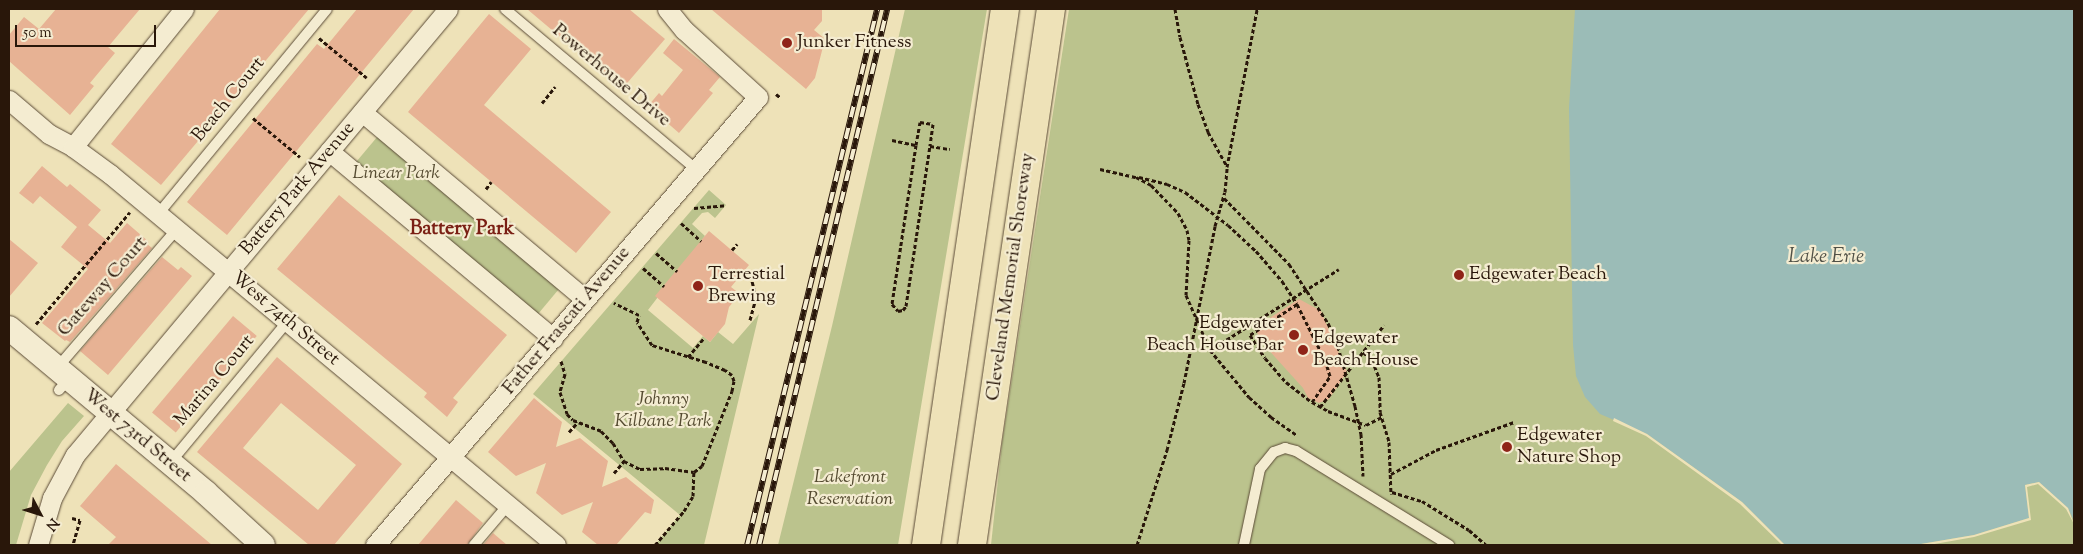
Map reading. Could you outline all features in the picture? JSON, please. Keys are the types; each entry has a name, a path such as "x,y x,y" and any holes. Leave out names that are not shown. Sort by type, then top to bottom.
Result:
{"highway":[{"path":"926,545 1005,9"},
{"name":"Cleveland Memorial Shoreway","path":"972,545 1051,9"},
{"path":"913,545 942,435"}],"street":[{"path":"73,147 184,9"},
{"name":"Battery Park Avenue","path":"38,545 52,498 60,479 75,455 448,9"},
{"name":"Father Frascati Avenue","path":"376,545 758,96 684,30 667,9"},
{"name":"West 74th Street","path":"9,100 49,134 73,147 159,213 287,322 556,545"},
{"path":"362,112 585,299"},
{"path":"329,152 552,338"},
{"name":"West 73rd Street","path":"9,328 61,379 110,414 170,463 263,545"}],"lane":[{"name":"Beach Court","path":"159,213 327,9"},
{"name":"Powerhouse Drive","path":"505,9 696,169"},
{"name":"Gateway Court","path":"61,379 177,228"},
{"name":"Marina Court","path":"170,463 287,322"},
{"path":"1244,545 1260,470 1274,452 1285,448 1296,451 1449,545"},
{"path":"474,545 508,505"}],"path":[{"path":"1175,9 1180,37 1198,104 1208,132 1227,167"},
{"path":"1137,545 1170,438 1184,383 1195,319 1215,226 1224,197 1227,167 1257,9"},
{"path":"318,37 367,78"},
{"path":"542,103 555,87"},
{"path":"252,117 300,158"},
{"path":"920,122 934,124 906,306 903,310 898,311 892,304 916,145 920,122"},
{"path":"892,140 916,145"},
{"path":"930,146 950,149"},
{"path":"1100,169 1167,184 1185,192 1228,225 1256,251 1282,281 1297,304 1325,360 1330,376 1312,402"},
{"path":"1136,177 1161,192 1178,213 1187,230 1190,251 1186,295 1210,350 1249,397 1271,417 1301,438"},
{"path":"486,189 491,182"},
{"path":"1224,197 1284,258 1328,323 1346,372 1358,424 1363,476"},
{"path":"694,208 726,205"},
{"path":"34,326 131,212"},
{"path":"681,224 701,240"},
{"path":"732,250 737,244"},
{"path":"656,253 677,270"},
{"path":"643,268 664,286"},
{"path":"1210,350 1339,269"},
{"path":"750,320 756,298 751,277"},
{"path":"614,303 639,315 637,322 652,345 674,350 725,370 732,375 734,381 705,462 694,472 693,496 684,511 655,545"},
{"path":"1297,304 1250,334 1265,358 1286,382 1320,407 1358,424 1372,423 1382,417"},
{"path":"1320,407 1384,325"},
{"path":"688,357 704,338"},
{"path":"1363,352 1376,367 1382,417 1389,442 1392,492"},
{"path":"561,361 565,374 560,392 567,414 578,422 601,431 608,437 624,462 640,469 665,468 694,472"},
{"path":"569,432 578,422"},
{"path":"1391,474 1436,450 1514,422"},
{"path":"614,473 624,462"},
{"path":"1355,471 1370,480"},
{"path":"1385,488 1392,492 1422,500 1469,530 1486,545"},
{"path":"72,518 80,520 73,545"}],"green space":[{"name":"Lakefront Reservation","path":"905,9 987,9 898,545 778,545 832,326"},
{"path":"1069,9 2074,9 2074,545 991,545 1002,443"},
{"name":"Linear Park","path":"383,130 565,282 532,321 350,169"},
{"name":"Johnny Kilbane Park","path":"709,190 726,205 715,218 708,212 702,213 692,224 705,236 648,310 693,348 703,336 710,342 718,332 733,344 759,314 704,545 655,545 680,515 533,394"},
{"path":"68,403 84,416 62,441 47,465 31,495 16,545 9,545 9,472"}],"water":[{"name":"Lake Erie","path":"1575,9 2074,9 2074,521 2068,508 2039,482 2025,485 2029,518 1974,535 1915,545 1785,545 1742,502 1647,434 1600,414 1585,397 1576,376 1573,345 1569,108"}],"pier":[{"path":"1614,418 1647,434 1742,502 1785,545 1782,545 1740,504 1646,436 1613,421"},
{"path":"2039,482 2068,508 2074,524 2066,509 2038,484 2027,487 2031,520 1974,537 1929,545 1915,545 1974,535 2029,518 2025,485"}],"building":[{"path":"56,9 140,9 108,47 115,53 90,83 94,86 70,115 9,61 9,35 24,17 39,29"},
{"path":"220,9 309,9 161,185 111,144"},
{"path":"357,9 414,9 227,235 187,202 317,44 324,49"},
{"path":"527,9 629,9 665,39 622,89"},
{"path":"711,9 822,9 822,21 814,30 825,39 815,78 806,89"},
{"path":"489,14 531,49 484,105 611,212 576,253 408,112"},
{"path":"674,39 720,77 709,90 713,93 679,133 648,106 659,93 662,96 683,70 663,53"},
{"path":"42,166 67,187 70,184 101,210 88,225 110,243 127,223 149,242 147,244 152,248 70,342 65,341 42,323 88,269 61,247 77,227 40,196 33,204 19,193"},
{"path":"339,195 507,335 453,398 458,402 447,417 424,397 427,393 277,269"},
{"name":"Terrestial Brewing","path":"709,231 749,265 731,287 740,294 729,307 725,324 710,342 655,296"},
{"path":"9,239 38,263 9,297"},
{"path":"162,257 178,270 181,267 192,276 108,375 80,351"},
{"name":"Edgewater Beach House","path":"1299,299 1321,311 1347,372 1329,399 1319,403 1308,398 1303,388 1266,347 1254,328"},
{"path":"233,316 257,336 176,432 152,413"},
{"path":"277,357 402,464 334,545 309,545 197,452","holes":["281,403 356,465 318,510 243,448"]},
{"path":"534,398 562,422 556,447 580,438 608,461 602,487 626,477 654,500 651,514 645,512 616,545 598,545 582,532 593,502 562,515 536,493 546,463 516,476 488,452"},
{"path":"116,464 212,545 108,545 116,537 80,506"},
{"path":"456,500 483,523 467,545 418,545"},
{"path":"493,533 507,545 483,545"}],"railway":[{"path":"747,545 877,9"},
{"path":"759,545 887,9"}],"place":[{"name":"Junker Fitness","path":"787,43"},
{"name":"Edgewater Beach","path":"1459,275"},
{"name":"Terrestial Brewing","path":"698,286"},
{"name":"Edgewater Beach House Bar","path":"1294,335"},
{"name":"Edgewater Beach House","path":"1303,350"},
{"name":"Edgewater Nature Shop","path":"1507,447"}],"district":[{"name":"Battery Park","path":"462,229"}]}
